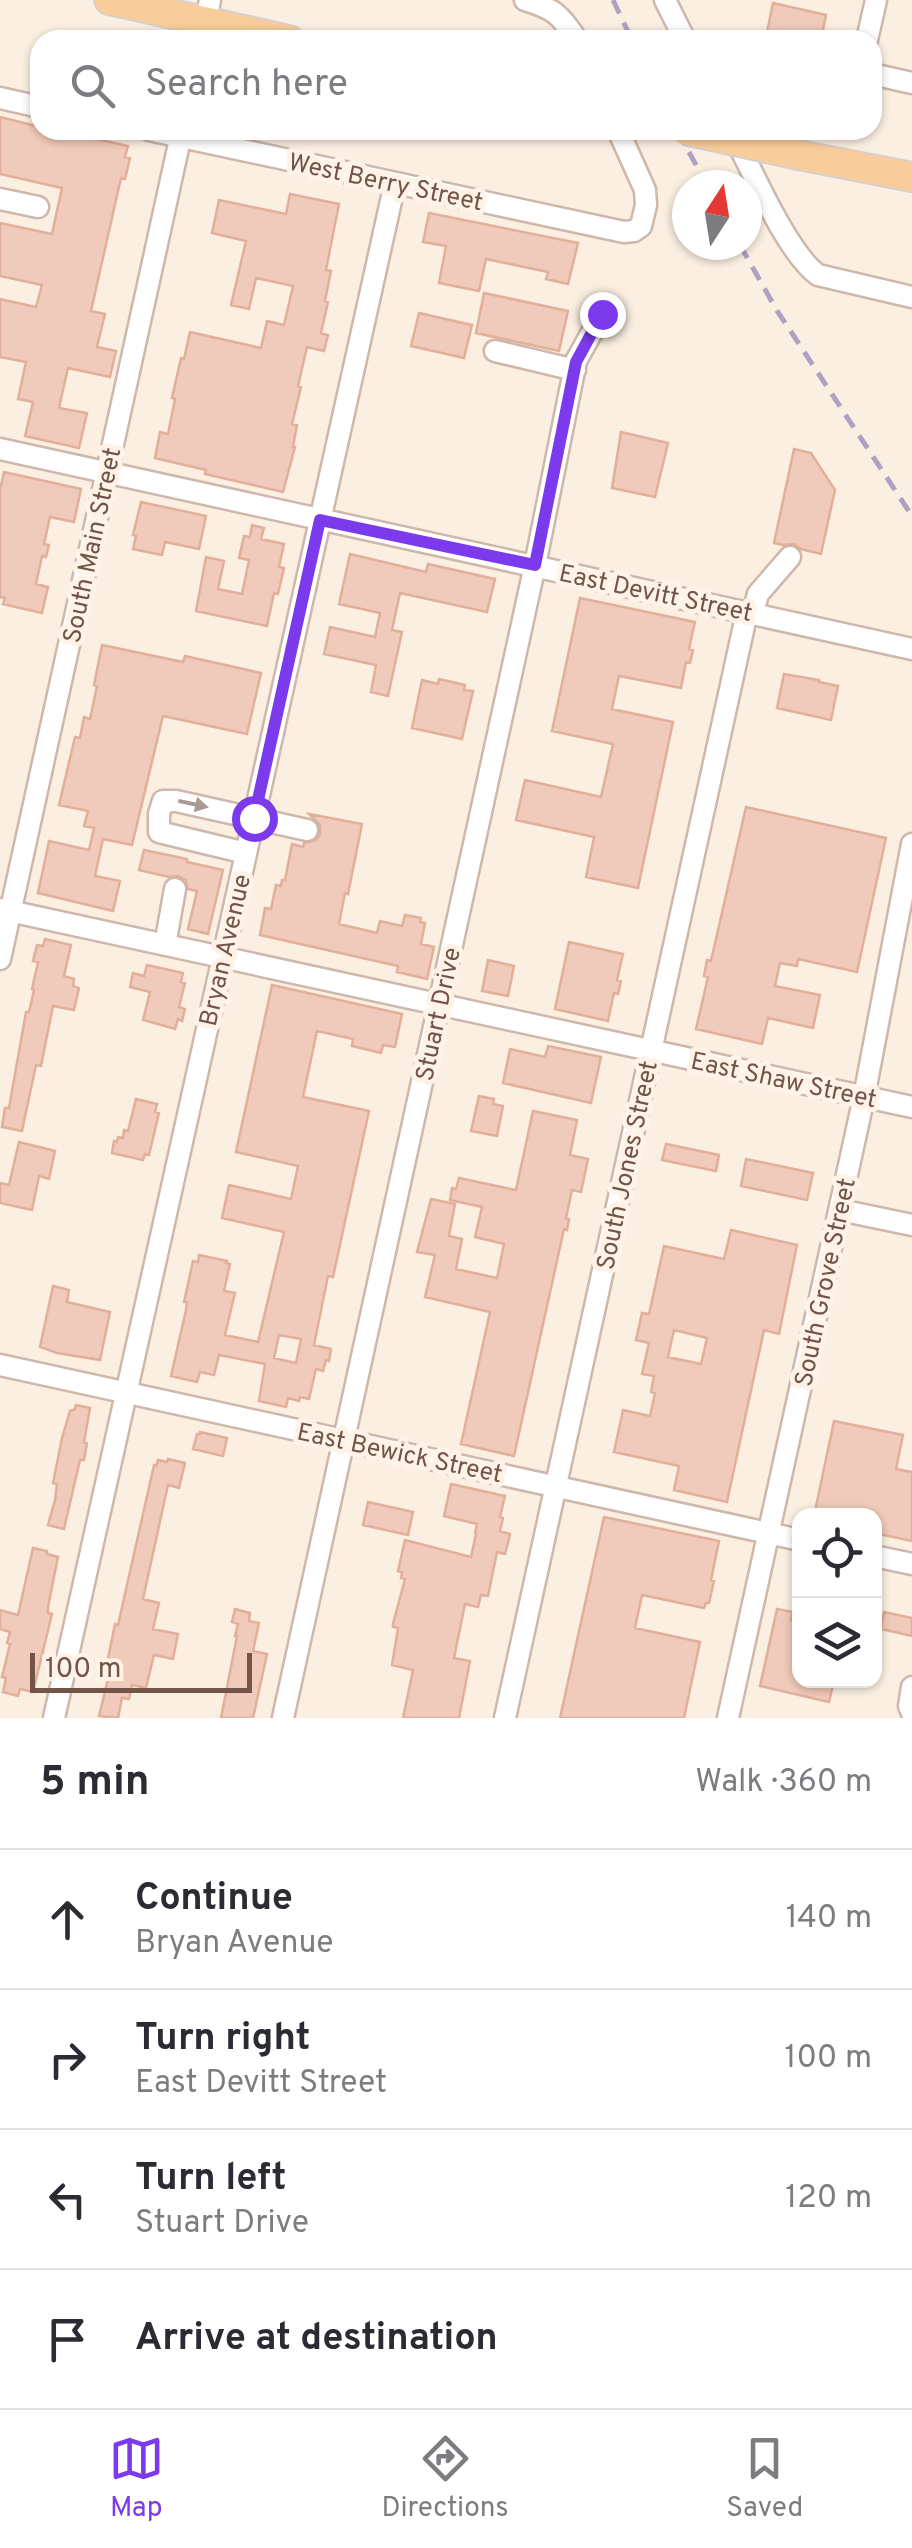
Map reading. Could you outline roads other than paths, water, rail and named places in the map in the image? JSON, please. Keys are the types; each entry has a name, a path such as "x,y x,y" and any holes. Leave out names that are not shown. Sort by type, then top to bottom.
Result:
{"main road":[{"path":"109,0 247,30"},
{"path":"731,140 912,177"}],"street":[{"path":"525,0 552,8 570,30"},
{"path":"665,0 680,30"},
{"path":"869,30 876,0"},
{"path":"882,76 912,83"},
{"path":"0,98 30,105"},
{"name":"South Main Street","path":"0,959 5,910 107,474 179,140"},
{"name":"West Berry Street","path":"211,140 624,232 641,226 646,206 645,190 622,140"},
{"path":"737,140 790,243 808,268 818,275 912,297"},
{"name":"Bryan Avenue","path":"54,1718 395,183"},
{"path":"0,199 38,207"},
{"name":"Stuart Drive","path":"282,1718 576,362 602,314"},
{"path":"495,351 575,370"},
{"name":"East Devitt Street","path":"0,449 912,649"},
{"name":"South Jones Street","path":"506,1718 750,613 758,594 790,557"},
{"path":"246,854 159,832 163,801 176,800 307,830"},
{"name":"South Grove Street","path":"728,1718 864,1096 912,844"},
{"path":"166,945 174,889"},
{"name":"East Shaw Street","path":"5,910 912,1107"},
{"path":"840,1210 912,1225"},
{"name":"East Bewick Street","path":"0,1366 792,1538"},
{"path":"882,1558 912,1564"},
{"path":"912,1687 912,1713"}],"railway":[{"path":"613,0 627,30"},
{"path":"682,140 699,170"},
{"path":"748,260 776,309 912,516"}]}
